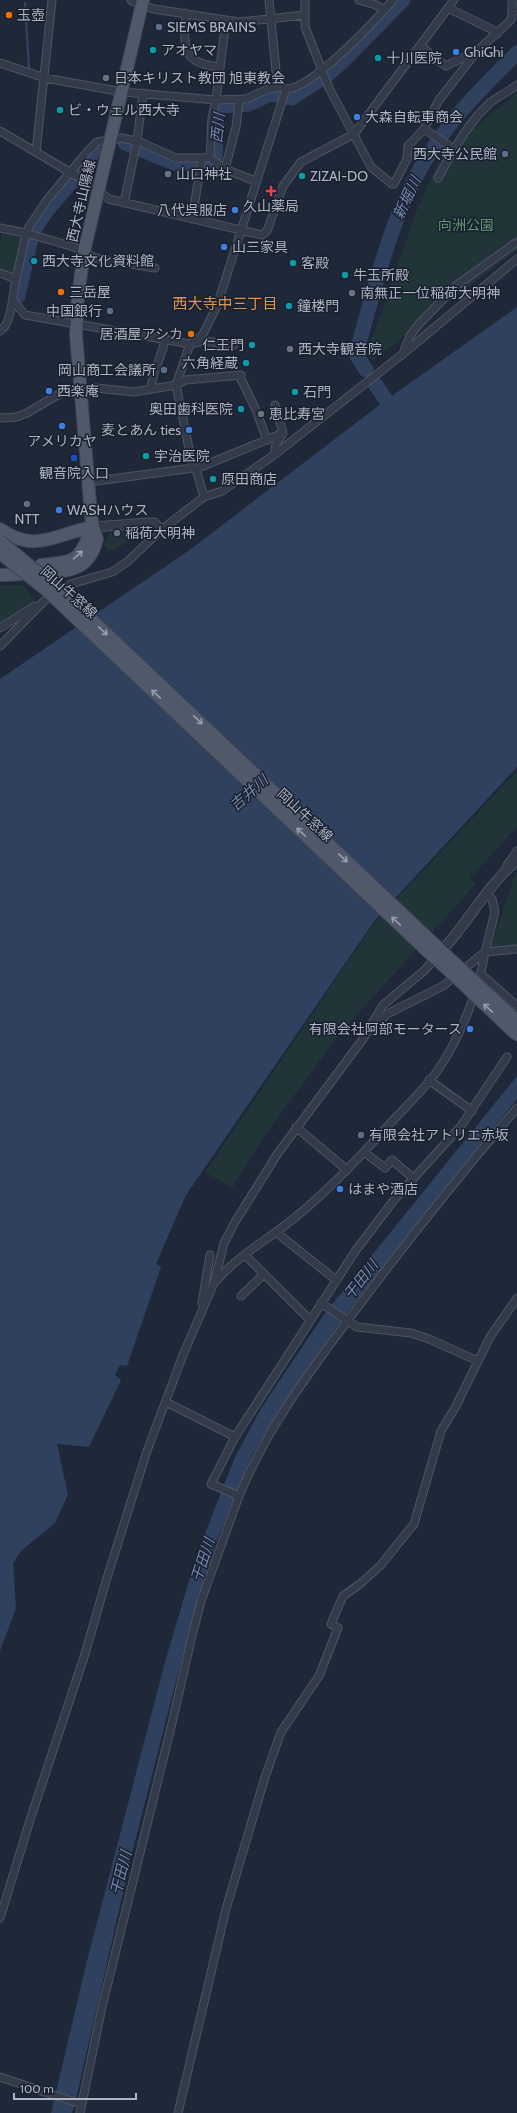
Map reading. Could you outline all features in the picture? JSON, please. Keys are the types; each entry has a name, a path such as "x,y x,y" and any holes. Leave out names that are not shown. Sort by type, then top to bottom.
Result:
{"main road":[{"name":"西大寺山陽線","path":"0,575 65,571 79,566 91,556 97,539 93,528 76,324 84,252 123,92 141,1"},
{"name":"西大寺山陽線","path":"0,568 59,563 73,559 82,553 93,528"},
{"path":"0,529 20,540 30,542 50,539 76,530 93,528"},
{"name":"岡山牛窓線","path":"0,541 71,600 427,945"},
{"name":"岡山牛窓線","path":"0,553 45,589 427,945 517,1022"},
{"name":"岡山牛窓線","path":"448,964 517,1035"}],"street":[{"path":"36,152 45,78 52,0"},
{"path":"204,497 195,469 176,385 190,344 202,336 208,326 242,231 255,181 283,92 277,81 269,0"},
{"path":"305,0 305,26 324,75 371,167 392,184 394,184 407,159 408,146 425,129 439,100 478,50 511,20 514,11 512,0"},
{"path":"359,0 376,4 385,10"},
{"path":"0,63 45,78 123,92 239,103 283,92 324,75 393,0"},
{"path":"0,131 99,191 109,199 262,235 267,231 283,186 301,162 354,134 454,0"},
{"path":"141,1 154,9 239,22 305,15"},
{"path":"448,8 491,28 497,34"},
{"path":"186,13 184,45 188,56 194,61 219,66"},
{"path":"212,160 213,114 226,20"},
{"path":"421,45 446,66 478,50"},
{"path":"438,178 454,150 477,117 492,101 517,85"},
{"path":"124,203 136,145 143,93"},
{"path":"224,169 236,126 239,103"},
{"path":"425,129 454,150"},
{"path":"0,331 3,329 9,317 26,233 44,204 93,145 101,140 122,138 136,145 176,158 202,161 212,160 224,169 255,181"},
{"path":"192,219 202,161"},
{"path":"0,228 26,233 84,252 99,259 155,268"},
{"path":"404,353 410,336 419,324 457,285 517,242"},
{"path":"0,628 71,584 112,572 127,562 161,530 204,497 222,491 274,455 404,353 517,259"},
{"path":"0,274 16,279"},
{"path":"13,300 25,315 165,338 190,344 204,341 234,345"},
{"path":"151,389 152,376 162,352 165,338"},
{"path":"0,418 16,417 27,413 66,390 96,388 123,392 176,385 186,380 240,375 256,410 267,440"},
{"path":"275,405 283,434"},
{"path":"274,455 276,444 283,434"},
{"path":"89,482 195,469 283,434"},
{"path":"93,528 154,523 161,530"},
{"path":"0,646 44,601"},
{"path":"0,1918 31,1817 86,1654 106,1581 147,1451 200,1311 214,1283 224,1243 235,1222 296,1127 362,1039 382,1005 425,970 454,939 517,851"},
{"path":"500,875 517,860"},
{"path":"214,1283 227,1268 277,1233 320,1197 364,1152 430,1080 438,1069 455,1039 481,974 495,912 492,899 486,894"},
{"path":"362,1039 387,1014 443,986 485,952 517,949"},
{"path":"481,974 517,1006"},
{"path":"238,1495 211,1484 235,1437 310,1320 322,1305 336,1280 394,1200 461,1126 506,1057"},
{"path":"430,1080 472,1111"},
{"path":"80,2113 79,2104 194,1627 238,1495 261,1449 278,1420 310,1370 345,1320 517,1108"},
{"path":"296,1127 347,1170"},
{"path":"364,1152 385,1168 392,1160 413,1178"},
{"path":"277,1233 336,1280"},
{"path":"200,1311 210,1255"},
{"path":"245,1255 310,1320"},
{"path":"241,1296 264,1274"},
{"path":"178,2113 234,1879 264,1777 281,1732 319,1676 329,1655 338,1628 331,1624 343,1596 360,1584 380,1566 414,1524 441,1431 490,1337 517,1298"},
{"path":"322,1305 357,1327 411,1333 429,1338 478,1361"},
{"path":"166,1402 235,1437"},
{"path":"0,2077 79,2104"}],"green space":[{"name":"向洲公園","path":"517,93 517,250 372,361 366,352 379,320 416,212 442,154"},
{"path":"2,232 23,236 14,276 0,272 0,244"},
{"path":"139,529 141,531 139,536 111,551 107,549 104,543 113,530"},
{"path":"0,585 23,585 36,601 0,626"},
{"path":"517,771 517,827 470,878 476,884 340,1033 265,1135 232,1188 205,1172 375,922"},
{"path":"517,873 517,945 491,947 515,875"}],"water":[{"name":"吉井川","path":"517,307 517,767 375,920 186,1195 156,1264 161,1267 127,1366 120,1365 115,1375 121,1380 89,1447 57,1444 68,1495 55,1523 21,1551 13,1563 16,1608 0,1651 0,679 191,549 386,400"},
{"name":"干田川","path":"517,1076 517,1099 345,1315 281,1407 252,1455 217,1540 193,1615 132,1853 72,2113 51,2113 87,1961 165,1662 197,1554 235,1457 262,1407 325,1313"}],"waterway":[{"name":"西川","path":"125,143 174,163 211,162 215,157 217,109 220,106 249,104 270,94 292,98 327,75 342,62 403,0"},
{"path":"25,3 29,68"},
{"name":"新堀川","path":"366,370 356,354 378,274 406,196 433,148 452,122 517,53"},
{"path":"79,173 94,151"},
{"path":"34,230 47,210 73,180"},
{"path":"18,296 31,238"},
{"name":"新堀川","path":"375,384 386,400"}],"place":[{"name":"玉壺","path":"9,15"},
{"name":"SIEMS BRAINS","path":"159,27"},
{"name":"アオヤマ","path":"153,50"},
{"name":"GhiGhi","path":"456,52"},
{"name":"十川医院","path":"378,58"},
{"name":"日本キリスト教団 旭東教会","path":"106,78"},
{"name":"ビ・ウェル西大寺","path":"60,110"},
{"name":"大森自転車商会","path":"357,117"},
{"name":"西大寺公民館","path":"505,154"},
{"name":"山口神社","path":"168,174"},
{"name":"ZIZAI‐DO","path":"302,176"},
{"name":"久山薬局","path":"271,191"},
{"name":"八代呉服店","path":"235,210"},
{"name":"山三家具","path":"224,247"},
{"name":"西大寺文化資料館","path":"34,261"},
{"name":"客殿","path":"293,263"},
{"name":"牛玉所殿","path":"345,275"},
{"name":"三岳屋","path":"61,292"},
{"name":"南無正一位稲荷大明神","path":"352,293"},
{"name":"鐘楼門","path":"289,306"},
{"name":"中国銀行","path":"110,311"},
{"name":"居酒屋アシカ","path":"191,334"},
{"name":"仁王門","path":"252,345"},
{"name":"西大寺観音院","path":"290,349"},
{"name":"六角経蔵","path":"246,363"},
{"name":"岡山商工会議所","path":"164,370"},
{"name":"西楽庵","path":"49,391"},
{"name":"石門","path":"295,392"},
{"name":"奥田歯科医院","path":"241,409"},
{"name":"恵比寿宮","path":"261,414"},
{"name":"アメリカヤ","path":"62,426"},
{"name":"麦とあん ties","path":"189,430"},
{"name":"宇治医院","path":"146,456"},
{"name":"観音院入口","path":"74,458"},
{"name":"原田商店","path":"213,479"},
{"name":"NTT","path":"27,504"},
{"name":"WASHハウス","path":"59,510"},
{"name":"稲荷大明神","path":"117,533"},
{"name":"有限会社阿部モータース","path":"470,1029"},
{"name":"有限会社アトリエ赤坂","path":"361,1135"},
{"name":"はまや酒店","path":"340,1189"}],"district":[{"name":"西大寺中三丁目","path":"225,304"}]}
